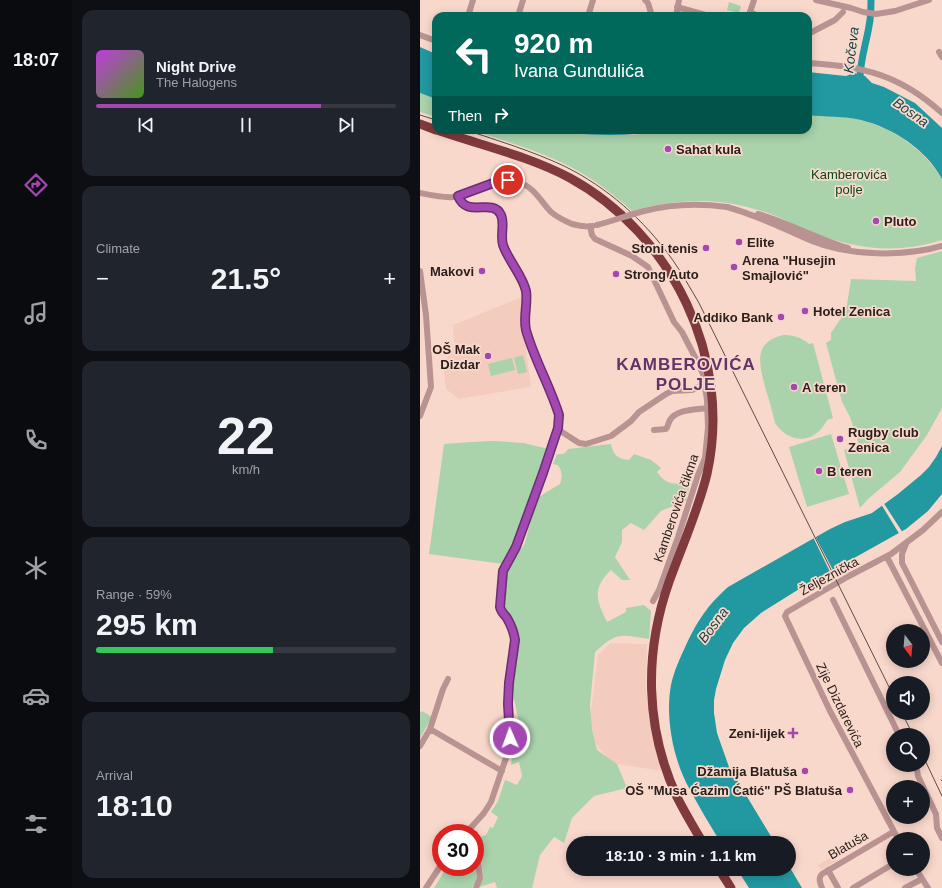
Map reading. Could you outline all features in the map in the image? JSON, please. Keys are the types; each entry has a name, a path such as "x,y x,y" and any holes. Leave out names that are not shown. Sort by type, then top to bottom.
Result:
{"highway":[{"path":"420,124 432,128"},
{"path":"448,134 520,157 547,168 574,181 614,209 645,239 661,260 683,297 697,329 704,350 710,382 713,412 710,454 707,473 698,502 669,584 657,624 653,649 651,686 654,720 665,768 678,797 699,836"},
{"path":"723,876 731,888"}],"street":[{"path":"469,12 473,0"},
{"path":"519,12 523,0"},
{"path":"589,12 593,0"},
{"path":"645,0 648,3 651,12"},
{"path":"677,12 678,0"},
{"path":"750,12 754,0"},
{"path":"816,0 876,14 896,11 929,0"},
{"path":"678,7 695,12"},
{"path":"812,32 836,20 844,12"},
{"path":"812,30 816,30"},
{"path":"420,35 432,40"},
{"path":"812,63 843,65 868,71 893,80 912,89 942,113"},
{"path":"420,193 447,197 458,196 496,182 514,181 531,188 558,217 575,225 594,226 664,207 704,204 727,207 754,216 828,247 845,251 912,252 942,246"},
{"path":"458,196 461,203 465,206 491,208 498,210 500,213 502,221 503,245 526,292 525,324 527,332 559,415 558,428 543,473 518,540 503,571 500,610 509,623 515,640 509,683 508,704 510,738 508,752 491,802 474,824"},
{"name":"Kamberovića čikma","path":"594,226 592,234 595,239 632,256 648,267 674,322 682,332 703,374 707,408 707,441 705,458 698,475 676,544 653,601"},
{"path":"420,271 426,315 432,386 420,416"},
{"path":"558,428 579,443 586,444 611,436 631,421 639,412 666,394 672,391 692,390 704,384"},
{"path":"654,430 666,429 670,420 682,412 707,408"},
{"name":"Željeznička","path":"785,616 787,612 889,555 923,530 942,512"},
{"path":"902,563 902,554 906,543"},
{"path":"942,642 902,563 896,555 889,555 942,663"},
{"path":"833,600 896,728"},
{"name":"Zije Dizdarevića","path":"785,616 828,706 893,832"},
{"path":"420,746 430,729 443,689 448,679"},
{"path":"430,729 502,771"},
{"path":"917,772 936,814 937,828 942,838"},
{"name":"Blatuša","path":"822,888 820,876 886,836"},
{"path":"853,888 886,868"},
{"path":"828,870 838,888"},
{"path":"426,888 434,876"},
{"path":"476,888 480,876"},
{"path":"906,888 922,878 928,888"},
{"path":"863,882 867,888"}],"shaded area":[{"name":"OŠ Mak Dizdar","path":"522,297 522,321 531,387 459,399 446,389 443,365 454,346 453,325"},
{"path":"610,643 647,644 646,692 662,771 611,763 596,744 590,719 598,655"},
{"path":"834,855 837,861 821,870 818,865"}],"green space":[{"path":"729,2 741,6 739,12 727,10"},
{"path":"420,93 432,98 432,116 420,112"},
{"name":"Kamberovića polje","path":"812,115 855,119 873,124 907,142 926,158 942,179 942,240 925,245 908,247 874,248 858,246 825,237 774,215 729,203 687,201 632,211 601,186 567,165 532,150 484,134 812,134"},
{"path":"942,251 942,408 927,435 900,472 868,499 860,508 844,450 859,445 850,417 842,402 826,343 831,340 831,333 846,311 851,279 916,281 915,269 917,258"},
{"path":"783,335 797,337 809,344 813,343 833,418 827,420 816,434 802,439 788,435 775,423 761,369 760,355 763,348 773,339"},
{"path":"523,355 527,372 518,374 514,358"},
{"path":"512,358 515,370 491,376 488,364"},
{"name":"B teren","path":"831,434 849,494 807,507 789,447"},
{"path":"494,441 523,443 549,449 515,546 503,564 429,554 444,444"},
{"path":"611,444 615,454 622,459 629,460 634,454 651,460 661,468 657,472 664,480 668,482 676,484 690,483 686,501 661,511 644,530 631,523 622,530 622,542 615,557 630,580 622,580 611,570 605,576 598,589 598,601 607,622 626,612 626,608 644,605 651,611 649,639 632,636 620,636 609,641 595,652 590,705 592,729 597,750 617,764 627,788 594,796 572,818 564,843 554,837 540,855 532,888 497,888 495,882 479,887 484,876 484,836 486,835 490,827 493,828 498,817 491,812 498,801 505,780 517,785 522,776 519,762 511,765 518,717 514,699 514,683 519,640 514,624 507,613 505,605 507,571 525,543 539,497 560,484 562,477 561,470 558,465 553,464 557,454 563,454 568,449"},
{"path":"422,711 432,717 420,738 420,713"},
{"path":"441,876 477,876 477,880 472,888 434,888"}],"water":[{"path":"420,47 432,52 432,98 420,93"},
{"name":"Bosna","path":"812,72 846,76 854,73 865,76 872,83 884,87 915,103 942,128 942,179 927,158 908,141 885,128 861,120 812,115"},
{"path":"586,134 634,134 618,135"},
{"name":"Bosna","path":"942,446 942,494 928,511 906,529 804,586 761,613 744,628 733,643 725,660 714,700 717,733 729,767 771,836 717,836 683,777 675,751 670,724 669,697 672,680 679,660 695,628 709,607 728,587 830,529 845,522 872,513 921,475 936,457"},
{"path":"741,876 795,876 802,888 749,888"}],"pier":[{"path":"883,502 903,533 900,535 881,504"},
{"path":"815,536 834,572 831,574 813,537"}],"waterway":[{"name":"Kočeva","path":"860,83 862,61 870,19 871,0"}],"railway":[{"path":"420,115 432,119"},
{"path":"478,134 515,146 580,174 610,194 637,218 672,259 699,303 886,681"},
{"path":"906,720 910,728"},
{"path":"930,771 942,796"}],"place":[{"name":"Sahat kula","path":"668,149"},
{"name":"Pluto","path":"876,221"},
{"name":"Elite","path":"739,242"},
{"name":"Stoni tenis","path":"706,248"},
{"name":"Arena \"Husejin Smajlović\"","path":"734,267"},
{"name":"Makovi","path":"482,271"},
{"name":"Strong Auto","path":"616,274"},
{"name":"Hotel Zenica","path":"805,311"},
{"name":"Addiko Bank","path":"781,317"},
{"name":"OŠ Mak Dizdar","path":"488,356"},
{"name":"A teren","path":"794,387"},
{"name":"Rugby club Zenica","path":"840,439"},
{"name":"B teren","path":"819,471"},
{"name":"Zeni-lijek","path":"793,733"},
{"name":"Džamija Blatuša","path":"805,771"},
{"name":"OŠ \"Musa Ćazim Ćatić\" PŠ Blatuša","path":"850,790"}],"district":[{"name":"KAMBEROVIĆA POLJE","path":"686,374"}],"route":[{"path":"508,180 502,180 458,196 461,203 465,206 495,208 500,213 502,221 503,245 526,292 524,318 527,332 559,415 558,428 543,473 516,547 503,571 500,610 509,623 515,640 509,683 508,704 510,738"}]}
